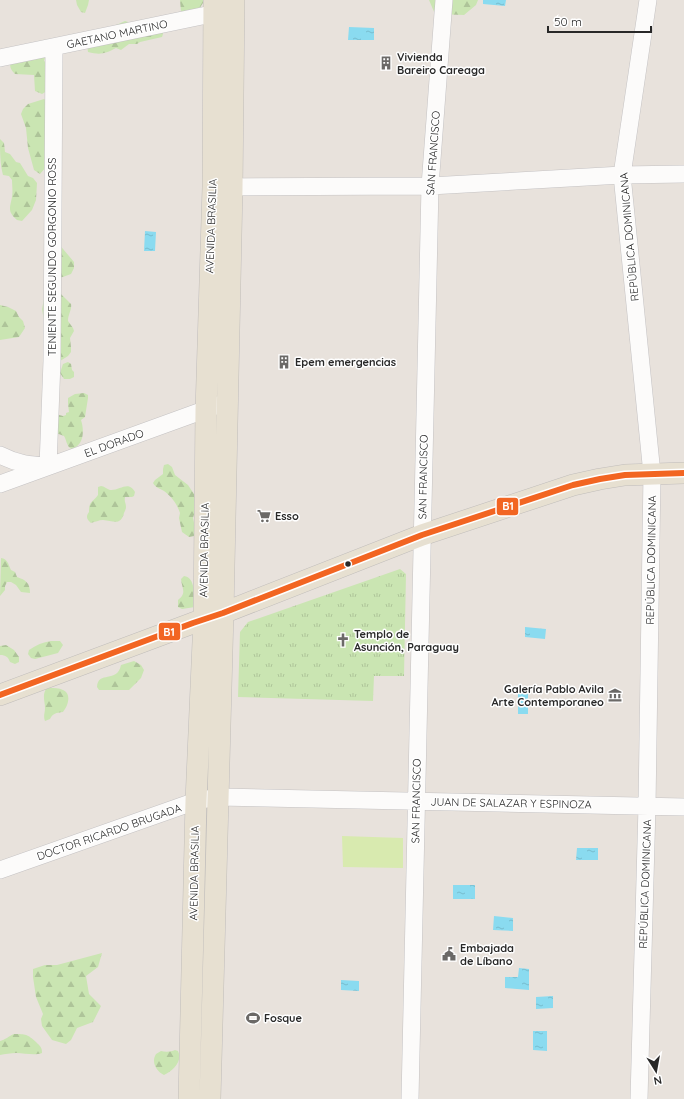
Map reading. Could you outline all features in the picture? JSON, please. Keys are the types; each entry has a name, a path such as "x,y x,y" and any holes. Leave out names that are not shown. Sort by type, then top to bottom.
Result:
{"main road":[{"name":"AVENIDA BRASILIA","path":"189,1099 196,801 213,616 227,402 222,187 224,6"},
{"name":"AVENIDA BRASILIA","path":"210,1099 218,797 206,410 222,187"},
{"path":"0,695 213,616 422,535 573,485 600,479 625,476 684,474"}],"street":[{"name":"SAN FRANCISCO","path":"410,1099 430,186 444,0"},
{"name":"REPÚBLICA DOMINICANA","path":"638,1099 647,806 652,474 622,175 648,0"},
{"name":"GAETANO MARTINO","path":"0,58 54,48 224,6"},
{"name":"TENIENTE SEGUNDO GORGONIO ROSS","path":"48,466 52,360 54,48"},
{"path":"222,187 430,186 622,175 684,174"},
{"name":"EL DORADO","path":"0,484 227,402"},
{"path":"0,455 25,464 48,466"},
{"name":"JUAN DE SALAZAR Y ESPINOZA","path":"218,797 684,807"},
{"name":"DOCTOR RICARDO BRUGADA","path":"0,870 196,801 218,797"}],"green space":[{"path":"76,0 89,0 85,13 81,12"},
{"path":"180,0 203,0 203,3 197,12 189,14 181,12"},
{"path":"429,0 478,0 476,5 464,15 435,14"},
{"path":"125,21 131,25 163,32 162,37 137,44 129,44 121,50 116,48 99,54 88,52 87,46 114,26"},
{"path":"46,54 44,61 50,65 47,91 42,94 35,91 34,75 15,74 11,69 10,62"},
{"path":"44,99 48,102 46,167 40,174 34,170 28,148 26,128 21,114 23,109 28,104"},
{"path":"0,139 4,143 5,152 10,154 16,162 20,163 28,176 33,178 37,183 36,200 32,210 22,221 17,220 10,212 12,180 9,176 3,175"},
{"path":"58,243 74,262 74,268 71,274 60,278"},
{"path":"60,293 71,304 68,321 74,331 70,338 71,352 68,356 57,363 45,327 42,309 45,294"},
{"path":"0,305 16,311 23,321 25,328 19,337 0,340"},
{"path":"68,362 71,364 74,377 64,379 60,373 63,364"},
{"path":"84,393 88,395 88,398 85,417 81,420 83,427 82,439 79,445 72,449 68,446 64,436 56,433 56,414 63,416 66,415 66,413 69,412 68,398 75,394"},
{"path":"168,464 172,467 175,475 188,485 194,494 197,504 193,518 195,527 194,536 189,537 182,532 179,518 180,513 176,504 167,493 156,487 153,483 163,474 164,465"},
{"path":"101,486 114,490 127,486 135,492 134,496 132,497 125,497 126,508 121,520 113,522 102,520 91,523 87,519 90,504 98,495 98,487"},
{"path":"1,558 6,561 17,577 27,582 30,593 21,592 16,585 11,582 7,582 5,590 0,596"},
{"path":"400,569 406,574 404,676 374,676 373,701 238,697 240,632 248,622"},
{"path":"184,576 191,580 195,607 182,609 178,607 178,600 183,593 181,579"},
{"path":"51,641 60,641 63,645 58,653 35,659 31,658 28,654 29,650 34,647"},
{"path":"6,645 14,650 19,657 19,662 15,664 10,662 4,655 0,655 0,646"},
{"path":"134,661 141,665 144,670 141,678 129,690 99,690 97,687 98,682 101,679 116,674 121,665"},
{"path":"46,689 60,689 66,692 68,694 68,700 63,712 55,714 50,719 45,721 44,694"},
{"path":"342,836 403,838 403,868 343,867"},
{"path":"102,953 98,967 86,976 89,994 101,1006 93,1022 77,1028 71,1040 66,1044 52,1040 42,1026 41,1019 43,1014 36,997 33,969 45,965 57,965"},
{"path":"14,1034 24,1034 30,1037 42,1049 42,1053 14,1053 0,1055 0,1041"},
{"path":"175,1050 178,1051 179,1055 178,1062 171,1071 164,1075 155,1066 154,1060 156,1054 161,1051 168,1052"}],"water":[{"path":"483,0 506,0 505,6 483,4"},
{"path":"349,27 374,28 374,40 348,40"},
{"path":"145,231 156,232 155,251 144,251"},
{"path":"525,627 546,629 545,639 525,637"},
{"path":"518,693 528,693 528,714 518,714"},
{"path":"577,848 598,848 598,860 576,860"},
{"path":"453,885 475,885 475,899 453,899"},
{"path":"494,916 513,918 513,931 493,930"},
{"path":"519,968 529,969 529,990 505,988 505,977 518,977"},
{"path":"341,980 359,981 359,991 341,990"},
{"path":"553,996 553,1008 536,1009 536,997"},
{"path":"533,1031 547,1031 547,1051 533,1050"}],"transit line":[{"name":"B1","path":"0,695 223,613 422,535 573,485 625,475 684,473"}],"place":[{"name":"Vivienda Bareiro Careaga","path":"386,63"},
{"name":"Epem emergencias","path":"284,362"},
{"name":"Esso","path":"264,516"},
{"name":"Templo de Asunción, Paraguay","path":"343,640"},
{"name":"Galería Pablo Avila Arte Contemporaneo","path":"615,695"},
{"name":"Embajada de Líbano","path":"449,954"},
{"name":"Fosque","path":"253,1018"}]}
